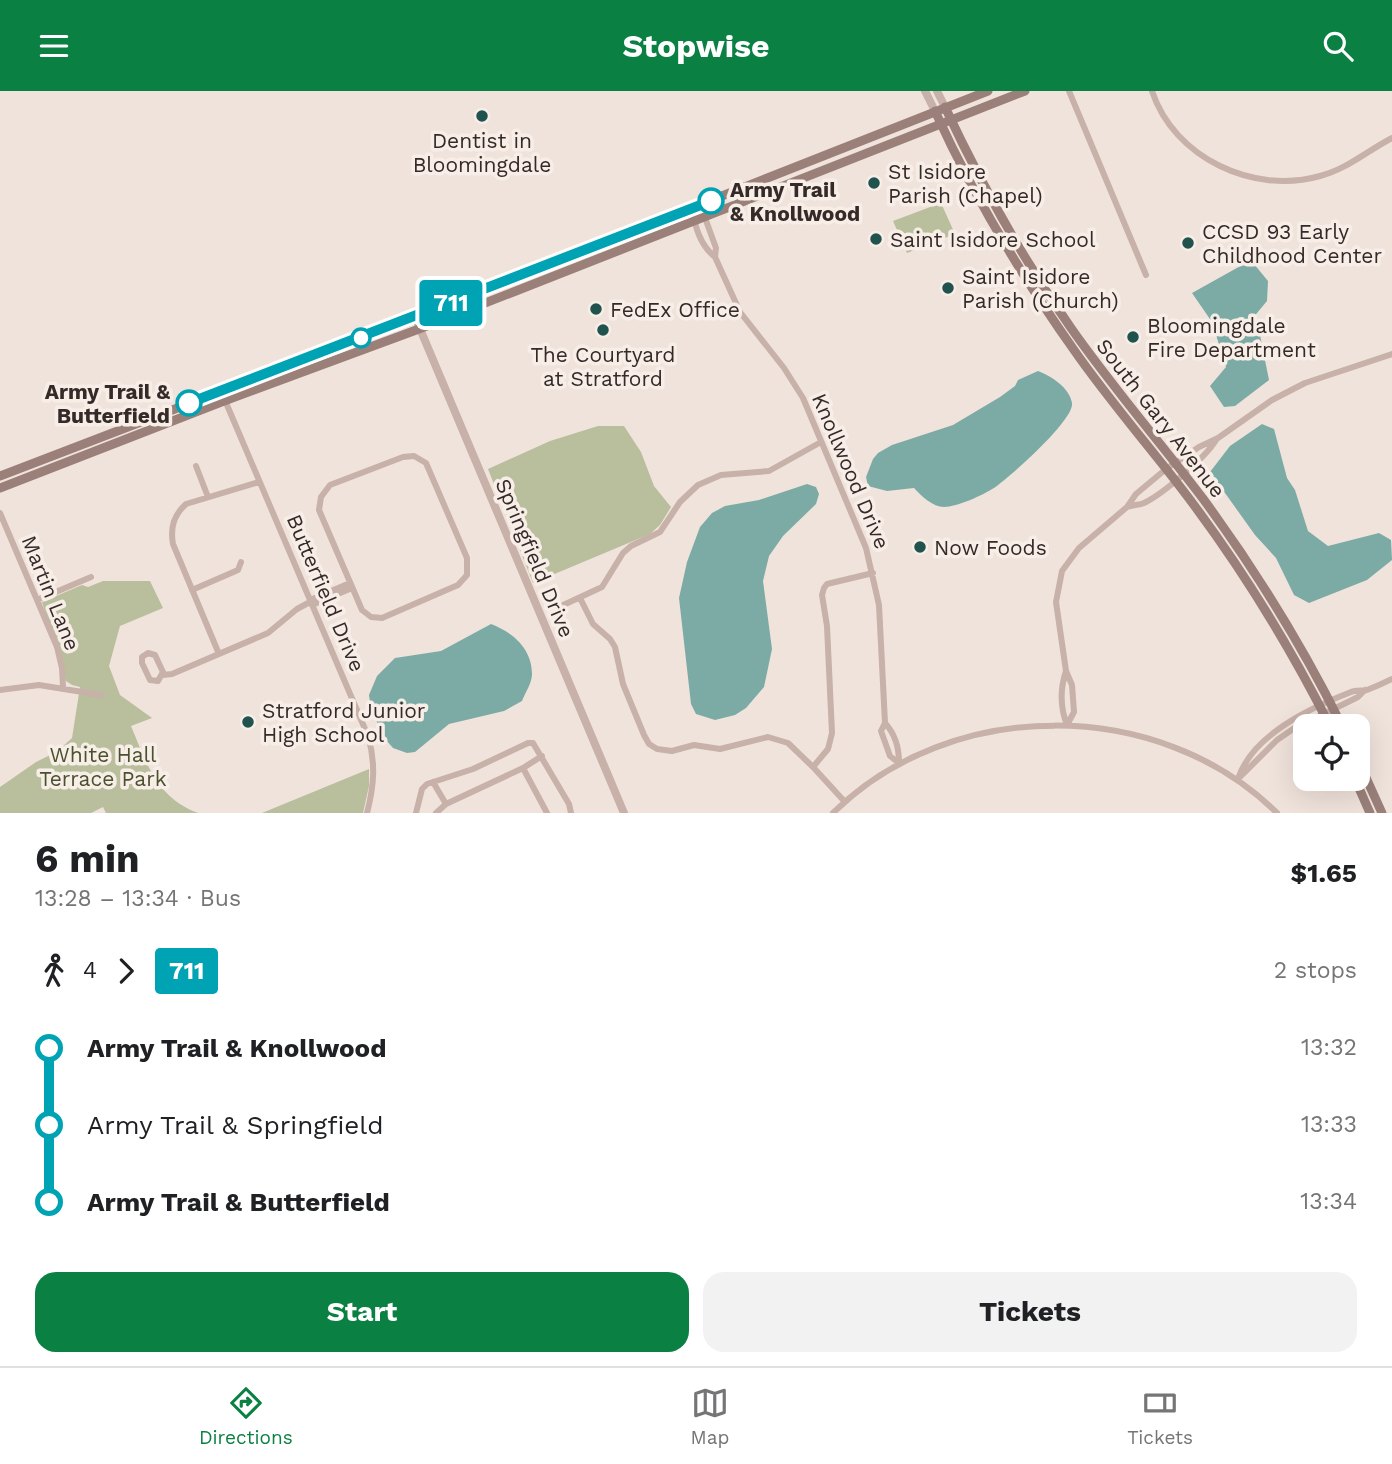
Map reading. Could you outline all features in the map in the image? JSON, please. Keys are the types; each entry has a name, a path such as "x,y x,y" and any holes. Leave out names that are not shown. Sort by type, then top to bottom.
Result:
{"main road":[{"path":"0,488 102,449 415,317 988,91"},
{"path":"0,476 98,438 419,329 1025,91"},
{"name":"South Gary Avenue","path":"945,107 995,204 1088,360"},
{"name":"South Gary Avenue","path":"935,111 1015,261 1170,467 1175,480 1252,589 1324,714"},
{"path":"98,438 102,449"},
{"name":"South Gary Avenue","path":"1170,467 1183,474 1261,583 1336,714"},
{"path":"1370,786 1382,813"},
{"path":"1360,791 1370,813"}],"street":[{"name":"South Gary Avenue","path":"925,91 935,111"},
{"name":"South Gary Avenue","path":"937,91 945,107"},
{"path":"1069,91 1146,275"},
{"path":"1152,91 1163,115 1186,143 1219,166 1252,178 1280,181 1318,177 1351,164 1392,138"},
{"path":"694,208 704,215"},
{"path":"693,220 694,208"},
{"name":"Knollwood Drive","path":"704,215 716,248 715,257"},
{"name":"Knollwood Drive","path":"693,220 706,250 715,257 740,312 799,391 866,548 880,617 885,723 881,731 890,756 899,763"},
{"name":"Springfield Drive","path":"415,317 624,813"},
{"path":"1068,725 1074,712 1072,685 1066,671 1056,613 1057,593 1062,571 1079,548 1128,507 1136,494 1170,467 1251,413 1285,393 1330,374 1392,354"},
{"name":"Butterfield Drive","path":"223,396 372,749 374,780 367,813"},
{"path":"1128,507 1144,502 1183,474 1212,448 1217,438"},
{"path":"559,607 603,587 623,553 631,546 660,532 680,502 698,485 721,475 769,471 821,442"},
{"path":"414,456 426,463 467,558 467,575 458,585 382,618 371,617 362,610 351,585 319,510 321,497 331,485 403,457 414,456"},
{"path":"196,466 208,496"},
{"path":"219,654 173,544 172,527 178,513 187,504 259,482"},
{"name":"Martin Lane","path":"0,513 59,653 63,687"},
{"path":"192,590 238,570 241,562"},
{"path":"813,767 828,749 832,733 823,589 827,584 873,573"},
{"path":"37,600 91,577"},
{"path":"163,675 155,655 144,655 142,663 150,680 158,681 163,675 172,674 268,633 289,614 351,585"},
{"path":"580,598 593,624 615,647 623,684 633,709 644,735 657,749 672,751 694,745 720,749 768,737 788,743 845,802"},
{"path":"1066,671 1062,686 1063,712 1068,725"},
{"path":"1237,779 1277,740 1322,710 1354,691 1366,690 1392,679"},
{"path":"0,690 25,685 63,687 101,695"},
{"name":"Knollwood Drive","path":"885,723 899,748 899,763"},
{"path":"833,813 873,778 899,763 963,737 1014,728 1068,725 1120,731 1164,744 1237,779 1277,813"},
{"path":"416,813 422,789 433,782 473,769 533,743 569,804 571,813"},
{"path":"436,813 446,804 542,757"},
{"path":"523,768 547,813"},
{"path":"433,782 446,804"}],"green space":[{"path":"941,203 955,234 907,253 893,221"},
{"path":"598,426 624,426 641,452 654,486 671,507 660,525 650,534 533,583 488,469 550,441"},
{"name":"White Hall Terrace Park","path":"103,581 150,581 163,608 120,626 109,666 120,695 152,718 131,726 155,778 172,798 198,813 106,813 103,807 91,813 0,813 0,787 36,762 58,751 72,738 80,687 66,681 42,602 82,585 88,587"},
{"path":"369,769 369,786 363,813 262,813"}],"water":[{"path":"1244,264 1254,264 1268,281 1267,301 1252,319 1260,335 1269,380 1235,406 1224,407 1210,386 1226,367 1212,322 1192,293"},
{"path":"1038,371 1054,379 1068,392 1072,403 1070,411 1040,448 994,488 963,503 940,507 924,498 914,488 887,491 868,486 866,477 878,453 892,445 953,425 1000,397 1015,386 1018,380"},
{"path":"1262,424 1274,429 1287,478 1295,490 1308,531 1328,546 1379,533 1391,540 1392,560 1367,580 1309,603 1294,595 1276,558 1255,535 1210,472 1230,446"},
{"path":"807,484 816,487 819,494 816,504 783,536 769,556 763,581 772,649 764,687 746,708 735,715 715,720 696,714 691,704 679,598 687,562 700,527 712,513 725,506 759,500"},
{"path":"491,624 513,636 529,656 532,677 522,701 504,711 449,724 415,752 407,753 393,748 371,710 369,695 377,676 395,658 441,651"}],"bus line":[{"name":"711","path":"189,403 711,201"}],"place":[{"name":"Dentist in Bloomingdale","path":"482,116"},
{"name":"St Isidore Parish (Chapel)","path":"874,183"},
{"name":"Army Trail & Knollwood","path":"711,201"},
{"name":"Saint Isidore School","path":"876,239"},
{"name":"CCSD 93 Early Childhood Center","path":"1188,243"},
{"name":"Saint Isidore Parish (Church)","path":"948,288"},
{"name":"FedEx Office","path":"596,309"},
{"name":"The Courtyard at Stratford","path":"603,330"},
{"name":"Bloomingdale Fire Department","path":"1133,337"},
{"name":"Army Trail & Butterfield","path":"189,403"},
{"name":"Now Foods","path":"920,547"},
{"name":"Stratford Junior High School","path":"248,722"}]}
